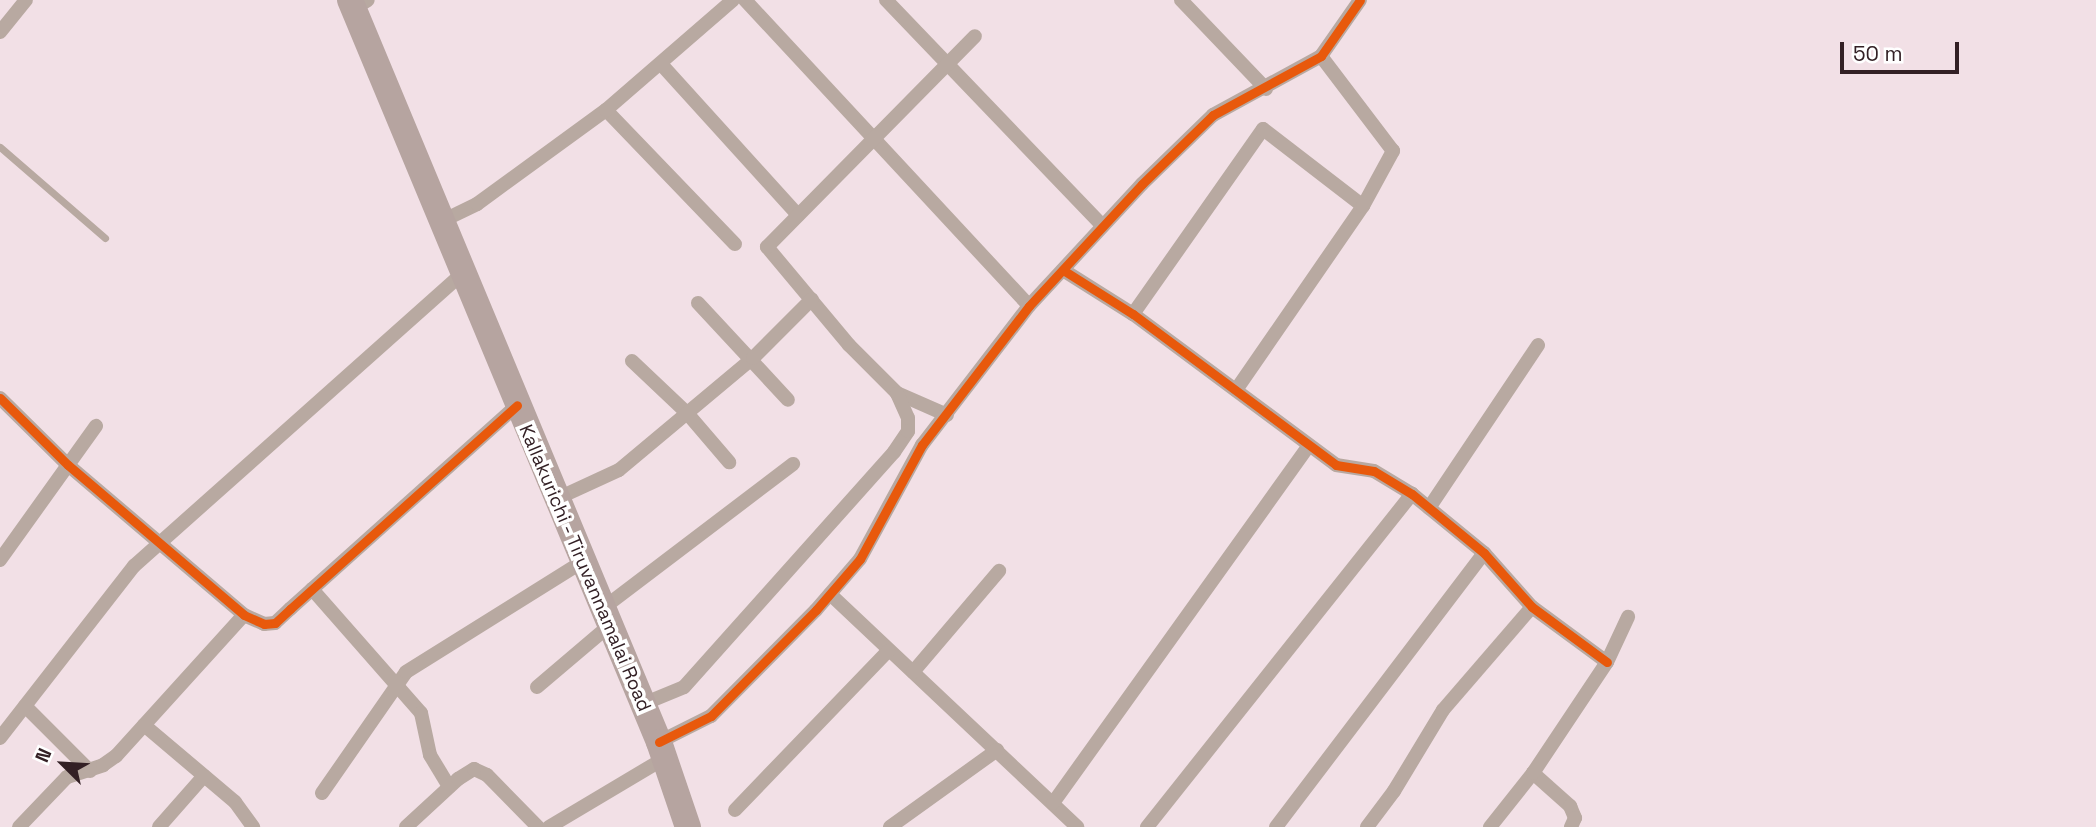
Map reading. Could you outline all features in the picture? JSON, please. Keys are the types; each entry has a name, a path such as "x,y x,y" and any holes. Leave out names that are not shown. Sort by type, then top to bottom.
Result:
{"highway":[{"name":"Kallakurichi - Tiruvannamalai Road","path":"357,3 440,222 643,704 688,827"}],"street":[{"path":"0,32 26,0"},
{"path":"710,0 728,5"},
{"path":"746,0 1029,306"},
{"path":"886,0 1103,226"},
{"path":"1181,0 1266,89"},
{"path":"549,827 711,716 830,594 860,559 922,445 1029,306 1103,226 1213,115 1266,89 1321,56 1360,0"},
{"path":"440,222 477,204 606,110 728,5"},
{"path":"947,415 897,393 849,345 767,247 975,36"},
{"path":"1236,390 1363,206 1393,151 1321,56"},
{"path":"661,64 798,215"},
{"path":"606,110 735,244"},
{"path":"1133,314 1263,129 1363,206"},
{"path":"1063,270 1133,314 1336,465 1374,471 1412,494 1484,553 1532,607 1607,662"},
{"path":"0,738 134,566 462,274"},
{"path":"556,499 619,470 752,358 812,299"},
{"path":"698,303 752,358 788,400"},
{"path":"1429,508 1538,345"},
{"path":"632,361 687,413 729,461"},
{"path":"643,704 684,687 894,452 908,431 908,418 897,393"},
{"path":"0,398 68,465 159,543 244,615 264,624 275,622 312,590 517,405"},
{"path":"0,560 96,426"},
{"path":"1053,803 1309,446"},
{"path":"537,687 605,618 793,464"},
{"path":"1147,827 1412,494"},
{"path":"1276,827 1484,553"},
{"path":"322,793 394,686 422,660 582,562"},
{"path":"913,671 999,571"},
{"path":"312,590 394,686 421,713 430,755 449,787"},
{"path":"830,594 1077,827"},
{"path":"1367,827 1394,791 1443,710 1532,607"},
{"path":"19,827 61,782 78,772 90,771 116,756 244,615"},
{"path":"1490,827 1532,773 1607,662 1628,617"},
{"path":"735,810 888,651"},
{"path":"25,706 90,771"},
{"path":"144,725 242,809 253,827"},
{"path":"890,827 997,750"},
{"path":"405,827 467,772 480,770 538,827"},
{"path":"1532,773 1570,806 1575,818 1571,827"},
{"path":"159,827 204,776"}],"lane":[{"path":"0,147 105,238"}],"cycle path":[{"path":"659,742 711,716 816,610 860,559 922,445 1029,306 1142,184 1213,115 1321,56 1360,0"},
{"path":"1063,270 1133,314 1336,465 1374,471 1412,494 1484,553 1532,607 1607,662"},
{"path":"0,398 68,465 244,615 264,624 275,623 517,405"}]}
